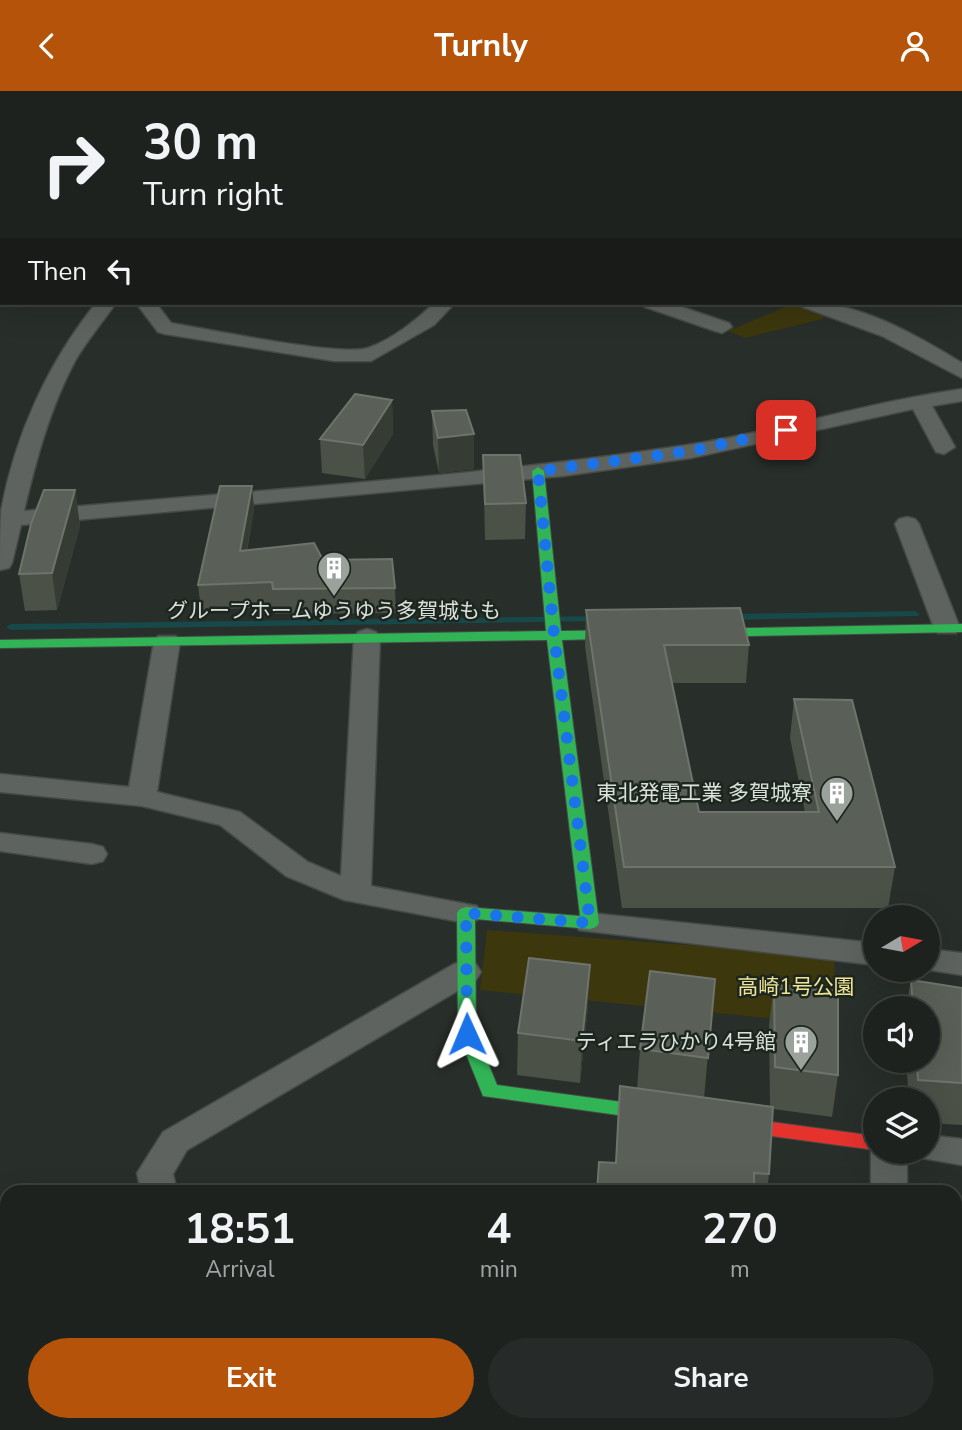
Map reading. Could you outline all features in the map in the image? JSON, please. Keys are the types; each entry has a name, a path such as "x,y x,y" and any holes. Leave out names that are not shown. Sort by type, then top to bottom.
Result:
{"street":[{"path":"0,563 11,519 11,473 81,331 104,305"},
{"path":"148,305 165,328 334,355 371,355 427,321 443,305"},
{"path":"658,305 722,327"},
{"path":"818,305 841,311 933,354 962,372"},
{"path":"11,519 538,471 691,451 919,401 962,395"},
{"path":"919,401 944,447"},
{"path":"538,471 553,625 590,923"},
{"path":"676,633 955,628 907,524"},
{"path":"0,644 367,637 553,625 649,633"},
{"path":"355,893 367,637"},
{"path":"142,797 167,641"},
{"path":"0,783 142,797 230,818 297,869 355,893 466,913 590,923 863,953"},
{"path":"0,842 92,854"},
{"path":"466,913 467,1034 491,1091 863,1141"},
{"path":"940,961 962,964"},
{"path":"158,1185 155,1173 175,1141 465,972"},
{"path":"940,1150 962,1152"},
{"path":"889,1164 889,1185"}],"green space":[{"path":"790,305 825,313 823,319 745,338 728,331"},
{"name":"高崎1号公園","path":"487,930 834,956 837,1025 480,990"}],"building":[{"path":"355,394 392,400 363,445 320,439"},
{"path":"466,410 474,434 438,438 432,411"},
{"path":"483,455 520,455 526,503 485,504"},
{"path":"220,486 252,486 240,551 314,543 323,560 392,559 395,588 273,589 272,582 198,585"},
{"path":"44,490 75,490 52,573 19,574 31,524"},
{"path":"740,608 749,645 664,645 699,812 819,812 794,699 852,700 895,867 624,867 586,610"},
{"path":"529,958 590,965 582,1041 518,1033"},
{"path":"650,971 715,979 708,1058 640,1049"},
{"path":"911,982 962,988 962,1083 918,1080 918,1073 940,1073 940,996 912,996"},
{"path":"774,984 838,991 838,1075 775,1067"},
{"path":"620,1086 773,1107 769,1174 754,1173 754,1185 597,1185 599,1162 616,1163"}],"waterway":[{"path":"731,617 915,614"},
{"path":"11,627 599,619"}],"traffic: fast":[{"path":"538,471 554,635 590,923 466,913 467,1034 490,1091 681,1117"},
{"path":"695,633 962,628"},
{"path":"0,644 638,634"}],"traffic: jam":[{"path":"681,1117 863,1141"}],"place":[{"name":"グループホームゆうゆう多賀城もも","path":"334,598"},
{"name":"東北発電工業 多賀城寮","path":"837,823"},
{"name":"ティエラひかり4号館","path":"801,1072"}],"route":[{"path":"467,1034 466,913 590,923 554,635 538,471 691,451 786,430"}]}
